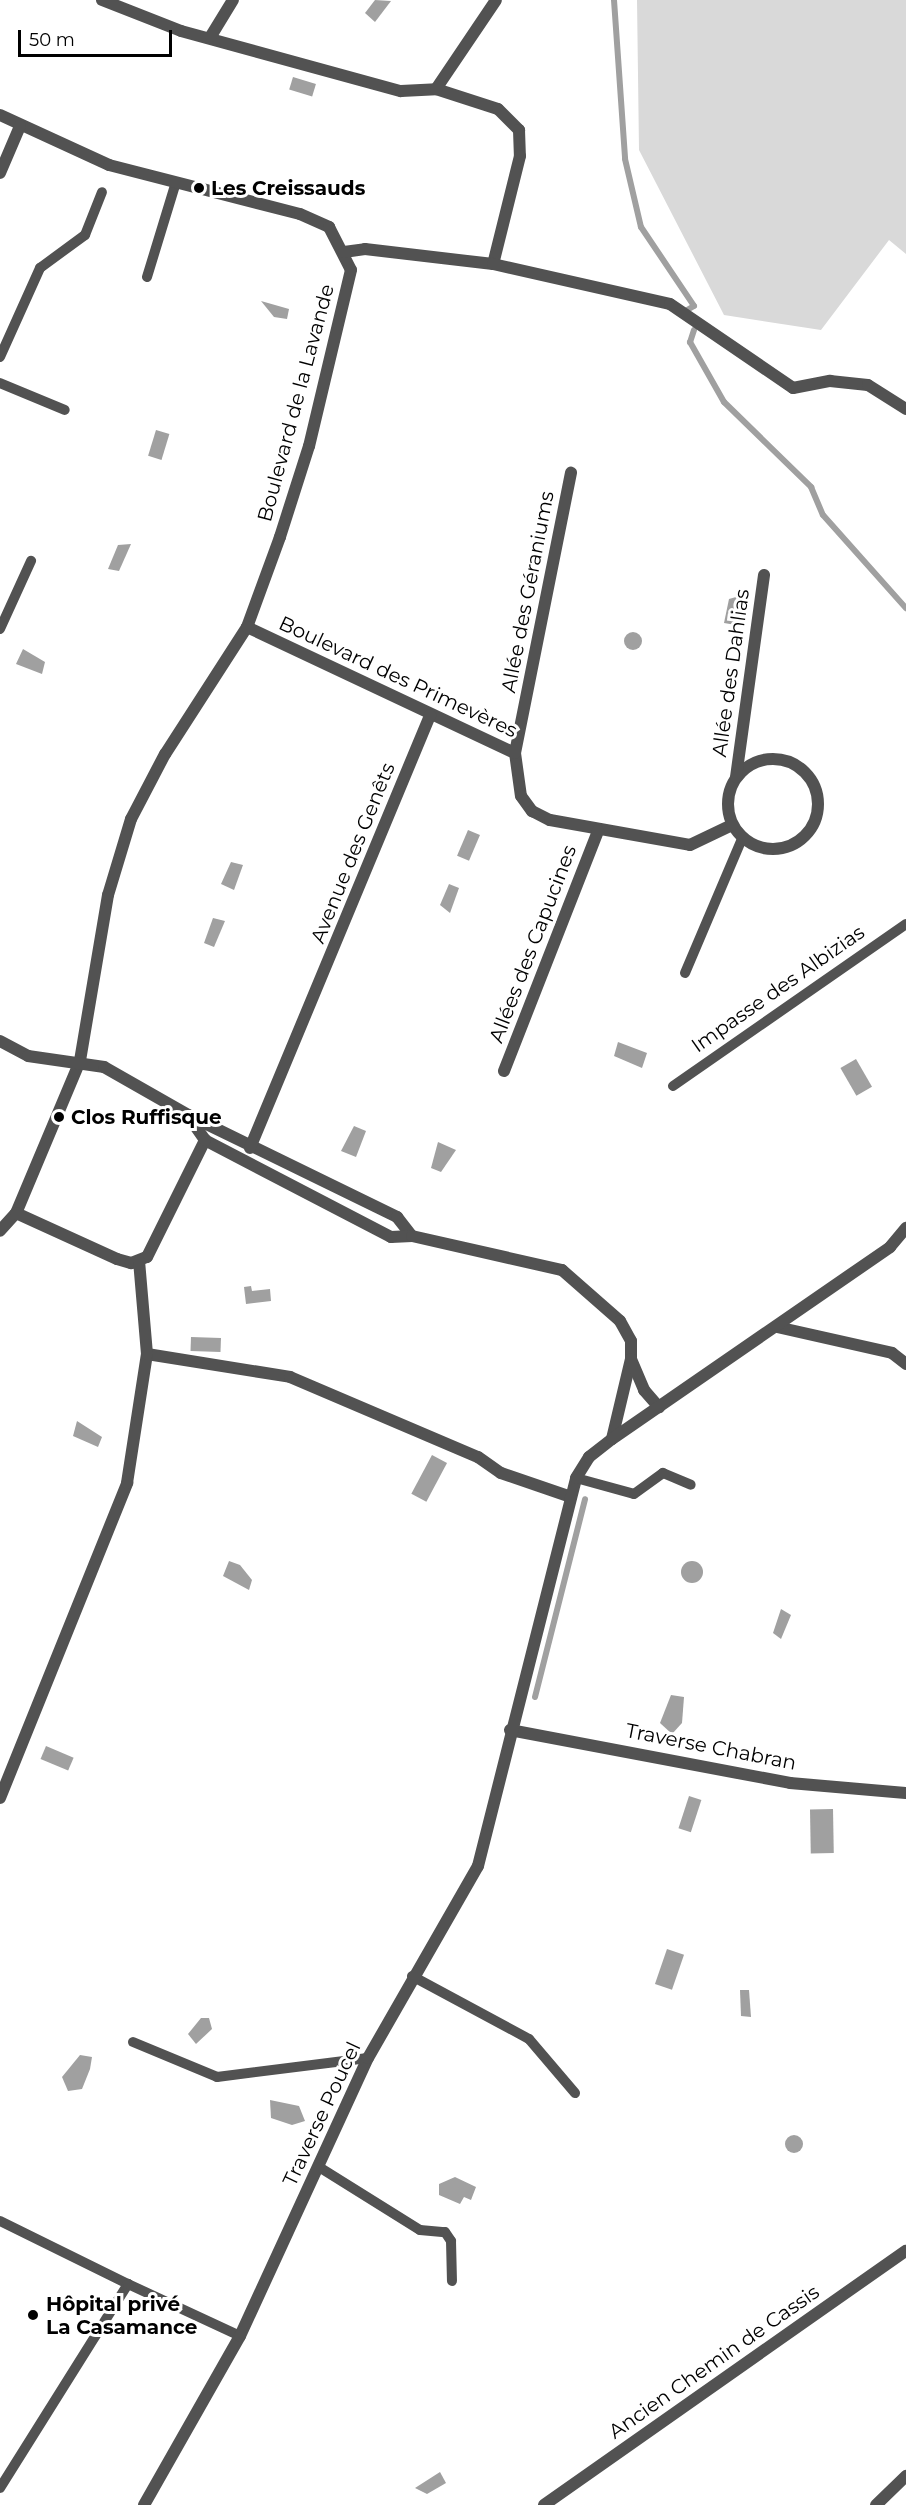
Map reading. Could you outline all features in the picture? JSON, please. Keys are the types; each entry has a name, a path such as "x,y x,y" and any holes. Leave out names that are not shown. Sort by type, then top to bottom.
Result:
{"street":[{"path":"102,0 128,14 401,91 436,89 498,109 519,129 520,156 493,264"},
{"path":"211,36 233,0"},
{"path":"436,89 496,0"},
{"path":"0,115 109,165 300,214 329,227 344,252 365,249 493,264 670,304 793,388 830,381 868,385 890,395 906,409"},
{"path":"0,173 20,126"},
{"name":"Boulevard de la Lavande","path":"0,1232 16,1213 80,1061 108,895 131,819 165,754 247,627 309,446 350,288 344,252"},
{"name":"Allée des Géraniums","path":"515,753 572,473"},
{"name":"Allée des Dahlias","path":"736,777 764,759 796,765 813,783 818,808 804,837 790,847 765,849 742,839 732,825 728,793 736,777 764,575"},
{"name":"Boulevard des Primevères","path":"247,627 515,753 521,796 532,812 598,831 690,845 732,825"},
{"name":"Avenue des Genêts","path":"243,1158 254,1144 430,715"},
{"name":"Allées des Capucines","path":"504,1071 598,831"},
{"path":"0,1041 28,1056 80,1061 104,1067 188,1115 254,1144 397,1218 412,1236"},
{"path":"188,1115 205,1140 391,1237 412,1236 562,1270 620,1321 631,1341 631,1359 612,1439"},
{"path":"16,1213 117,1259 139,1261 155,1249 205,1140"},
{"path":"576,1478 589,1457 612,1439 890,1247 906,1228"},
{"path":"0,1798 119,1512 147,1354 139,1261"},
{"path":"777,1327 892,1353 906,1364"},
{"path":"147,1354 290,1377 478,1457 501,1473 571,1497"},
{"path":"631,1359 644,1390 659,1407"},
{"name":"Traverse Poucel","path":"144,2505 240,2336 368,2058 412,1976 478,1866 510,1730 576,1478"},
{"name":"Traverse Chabran","path":"510,1730 790,1783 906,1793"},
{"name":"Ancien Chemin de Cassis","path":"544,2505 906,2251"},
{"path":"876,2505 906,2476"}],"lane":[{"path":"147,277 176,182"},
{"path":"0,357 40,268 85,235 102,192"},
{"path":"0,383 65,410"},
{"path":"0,629 31,561"},
{"path":"685,973 742,839"},
{"name":"Impasse des Albizias","path":"673,1086 906,924"},
{"path":"576,1478 634,1494 663,1473 691,1485"},
{"path":"412,1976 529,2039 574,2093"},
{"path":"133,2042 217,2077 368,2058"},
{"path":"319,2167 420,2230 446,2232 452,2241 452,2281"},
{"path":"0,2221 240,2336"},
{"path":"0,2488 128,2284"}],"shaded area":[{"path":"375,0 391,1 375,22 365,13"},
{"path":"637,0 906,0 906,254 889,240 821,330 724,315 639,150"},
{"path":"293,77 316,84 312,96 289,89"},
{"path":"261,301 289,309 287,319 274,317"},
{"path":"156,430 169,434 161,460 148,456"},
{"path":"131,544 119,571 108,569 118,545"},
{"path":"736,597 741,602 736,625 724,623 729,599"},
{"path":"629,632 637,632 642,637 640,648 629,650 624,645 624,637"},
{"path":"23,649 45,662 42,674 16,664"},
{"path":"468,830 480,835 469,861 457,856"},
{"path":"231,862 243,865 234,890 221,884"},
{"path":"449,884 459,888 450,913 440,905"},
{"path":"213,918 225,921 214,947 204,943"},
{"path":"618,1042 647,1053 642,1068 614,1056"},
{"path":"856,1059 872,1087 856,1096 840,1068"},
{"path":"354,1126 366,1131 356,1157 341,1151"},
{"path":"438,1142 456,1150 441,1172 431,1168"},
{"path":"251,1286 252,1291 270,1289 271,1301 246,1304 244,1287"},
{"path":"191,1337 221,1338 220,1352 191,1351"},
{"path":"77,1421 102,1437 98,1447 73,1436"},
{"path":"432,1455 447,1463 426,1502 411,1494"},
{"path":"229,1561 240,1565 252,1580 249,1590 223,1576"},
{"path":"692,1561 700,1564 703,1572 700,1580 692,1583 684,1580 681,1572 684,1564"},
{"path":"781,1609 791,1615 781,1639 773,1633"},
{"path":"671,1695 684,1697 682,1723 672,1734 660,1723"},
{"path":"46,1746 74,1758 68,1771 41,1759"},
{"path":"689,1796 701,1800 691,1832 678,1828"},
{"path":"810,1809 833,1809 834,1853 811,1853"},
{"path":"667,1949 684,1955 672,1990 655,1984"},
{"path":"740,1990 749,1990 751,2017 741,2016"},
{"path":"201,2018 209,2018 212,2029 196,2044 188,2034"},
{"path":"80,2055 92,2057 90,2069 82,2089 68,2091 62,2077"},
{"path":"270,2100 299,2106 305,2121 292,2125 271,2118"},
{"path":"794,2135 800,2138 803,2144 800,2150 794,2153 788,2150 785,2144 788,2138"},
{"path":"455,2177 476,2187 471,2200 464,2197 460,2204 439,2195 439,2184"},
{"path":"440,2472 446,2483 427,2494 415,2488"}],"waterway":[{"path":"614,0 625,159 641,227 694,306 687,310"},
{"path":"694,330 690,342 724,402 811,487 823,515 906,608"},
{"path":"535,1697 585,1499"}],"place":[{"name":"Les Creissauds","path":"199,188"},
{"name":"Clos Ruffisque","path":"59,1117"},
{"name":"Hôpital privé La Casamance","path":"33,2315"}]}
